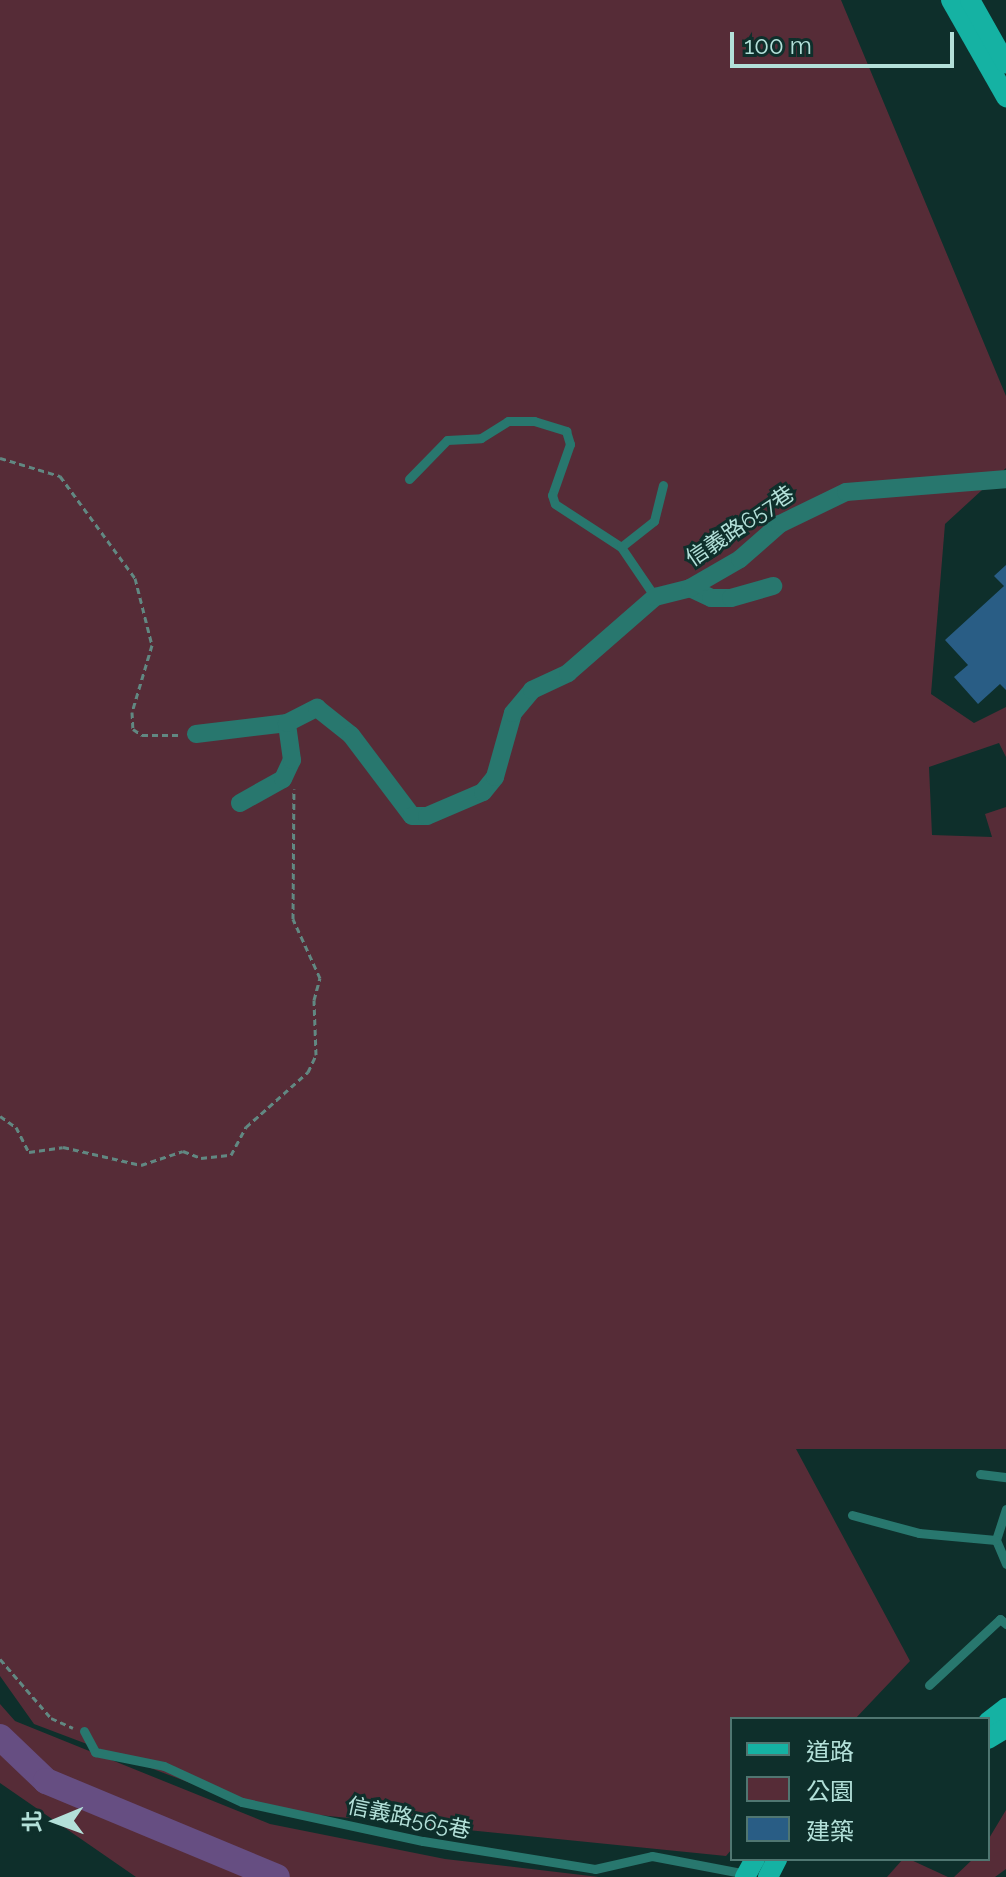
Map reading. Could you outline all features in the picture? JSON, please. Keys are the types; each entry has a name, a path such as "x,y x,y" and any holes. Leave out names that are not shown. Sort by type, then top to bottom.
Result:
{"main road":[{"path":"951,0 1006,97"},
{"path":"970,0 1006,64"},
{"path":"990,1720 1006,1708"}],"street":[{"name":"信義路657巷","path":"287,723 317,708 351,735 412,816 427,816 483,792 495,777 513,713 532,690 568,673 655,597 690,588 740,559 780,524 846,492 1006,479"},
{"path":"690,588 711,598 731,598 773,586"},
{"path":"196,734 287,723 292,760 283,779 240,803"}],"lane":[{"path":"409,479 447,440 481,438 508,421 534,421 566,431 570,444 552,495 555,504 621,547 655,597"},
{"path":"621,547 654,521 663,485"},
{"path":"980,1474 1006,1477"},
{"path":"1006,1509 996,1540 1006,1564"},
{"path":"852,1515 919,1533 996,1540"},
{"path":"929,1685 1000,1619 1006,1624"},
{"name":"信義路565巷","path":"84,1731 95,1752 164,1766 242,1802 423,1841 595,1869 652,1856 749,1870"}],"path":[{"path":"0,458 60,476 135,578 152,645 132,712 133,729 142,735 196,734"},
{"path":"0,1116 16,1127 29,1152 63,1147 141,1165 183,1151 201,1158 231,1155 246,1127 308,1072 316,1055 314,1000 320,978 293,919 292,760"},
{"path":"0,1659 51,1718 84,1731"}],"green space":[{"path":"0,0 841,0 1006,396 1006,468 945,524 931,694 974,723 1006,707 1006,757 999,743 929,767 932,835 992,837 985,814 1006,807 1006,1449 796,1449 910,1661 857,1717 730,1717 730,1851 726,1856 259,1809 34,1724 0,1676"},
{"path":"0,1704 15,1721 270,1824 445,1859 599,1877 136,1877 0,1783"},
{"path":"1006,1810 1006,1869 995,1877 954,1877 971,1861 990,1861 990,1837"},
{"path":"901,1861 913,1861 948,1877 887,1877"}],"building":[{"path":"1006,565 1006,690 1000,684 978,704 954,677 968,665 945,640 1004,586 994,576"}],"waterway":[{"path":"0,1737 46,1781 277,1877"}]}
